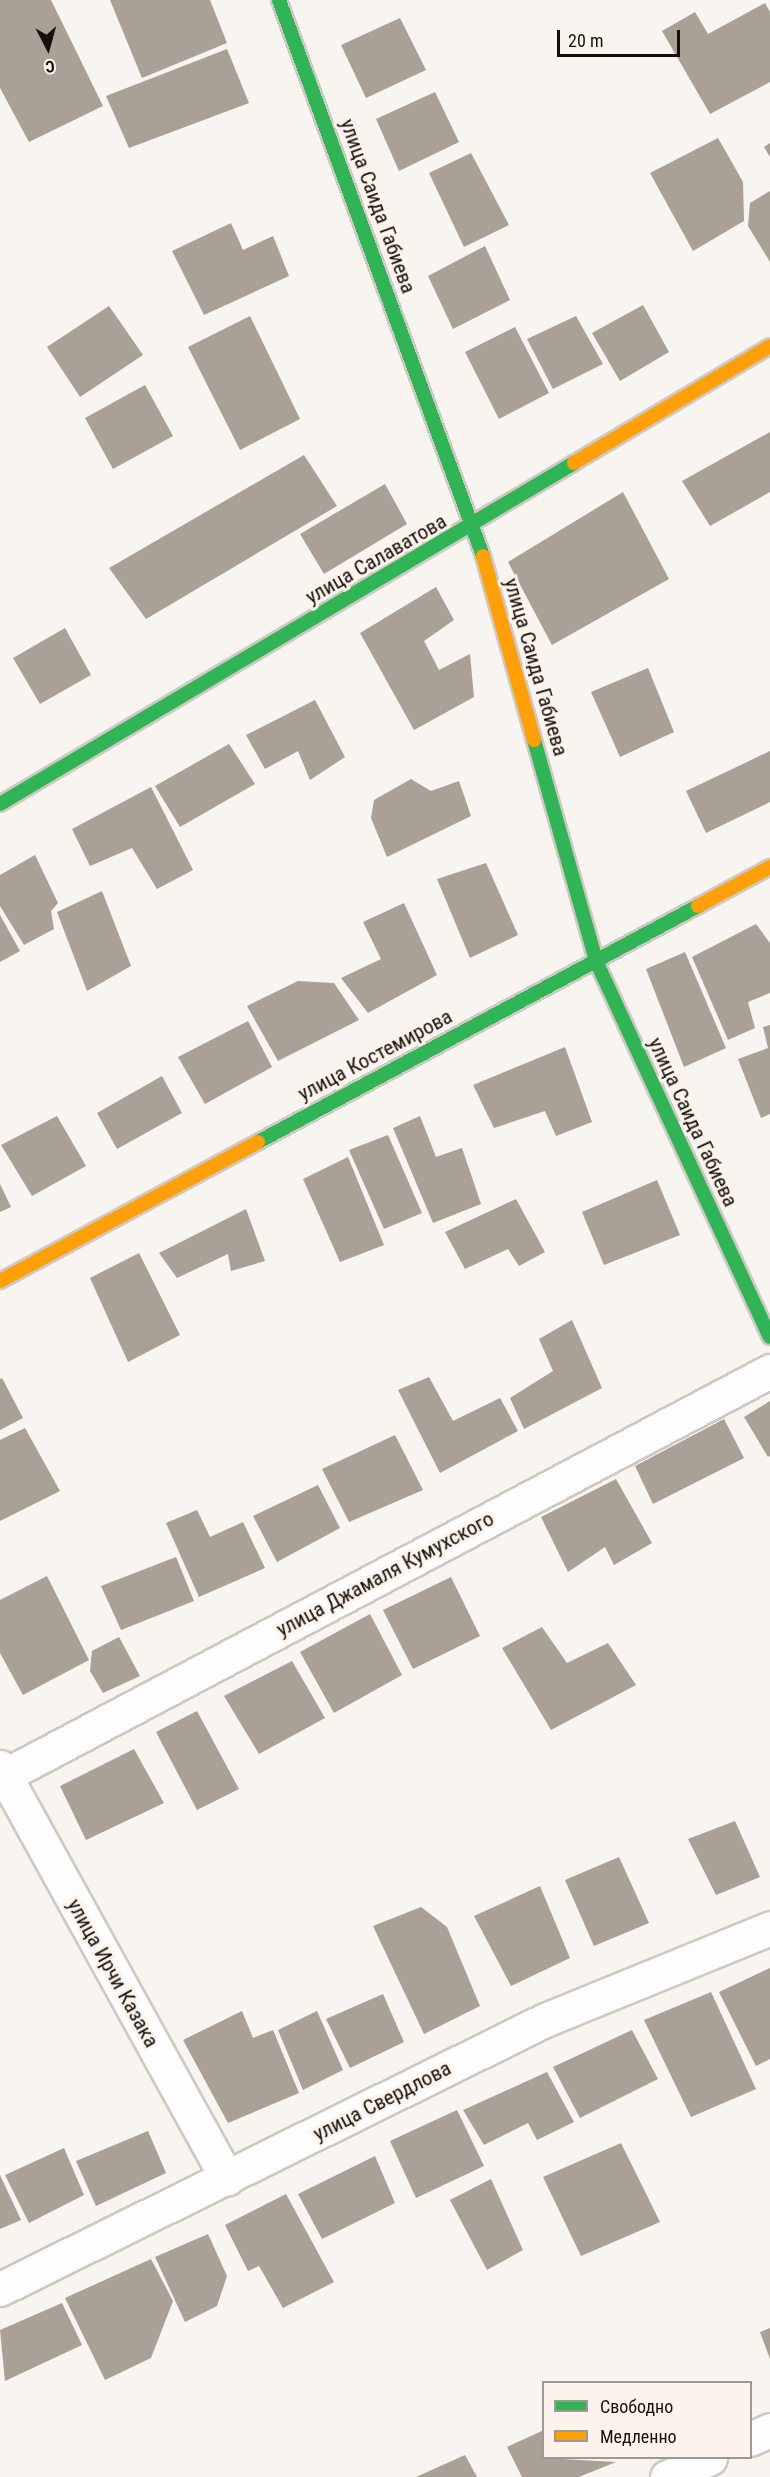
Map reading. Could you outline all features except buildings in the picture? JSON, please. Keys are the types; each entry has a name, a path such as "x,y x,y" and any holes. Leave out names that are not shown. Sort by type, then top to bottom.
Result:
{"street":[{"name":"улица Саида Габиева","path":"279,0 474,525 596,961 770,1337"},
{"name":"улица Салаватова","path":"0,804 474,525 770,346"},
{"name":"улица Костемирова","path":"0,1281 770,867"},
{"name":"улица Джамаля Кумухского","path":"1,1773 770,1371"},
{"name":"улица Ирчи Казака","path":"1,1773 227,2178"},
{"name":"улица Свердлова","path":"0,2289 545,2020 770,1928"},
{"path":"752,2438 770,2430"},
{"path":"667,2477 706,2459"}],"traffic: fast":[{"path":"279,0 483,556"},
{"path":"0,804 574,463"},
{"path":"534,740 596,961 770,1337"},
{"path":"258,1142 698,906"}],"traffic: slow":[{"path":"574,463 770,346"},
{"path":"483,556 534,740"},
{"path":"698,906 770,867"},
{"path":"0,1281 258,1142"}]}
